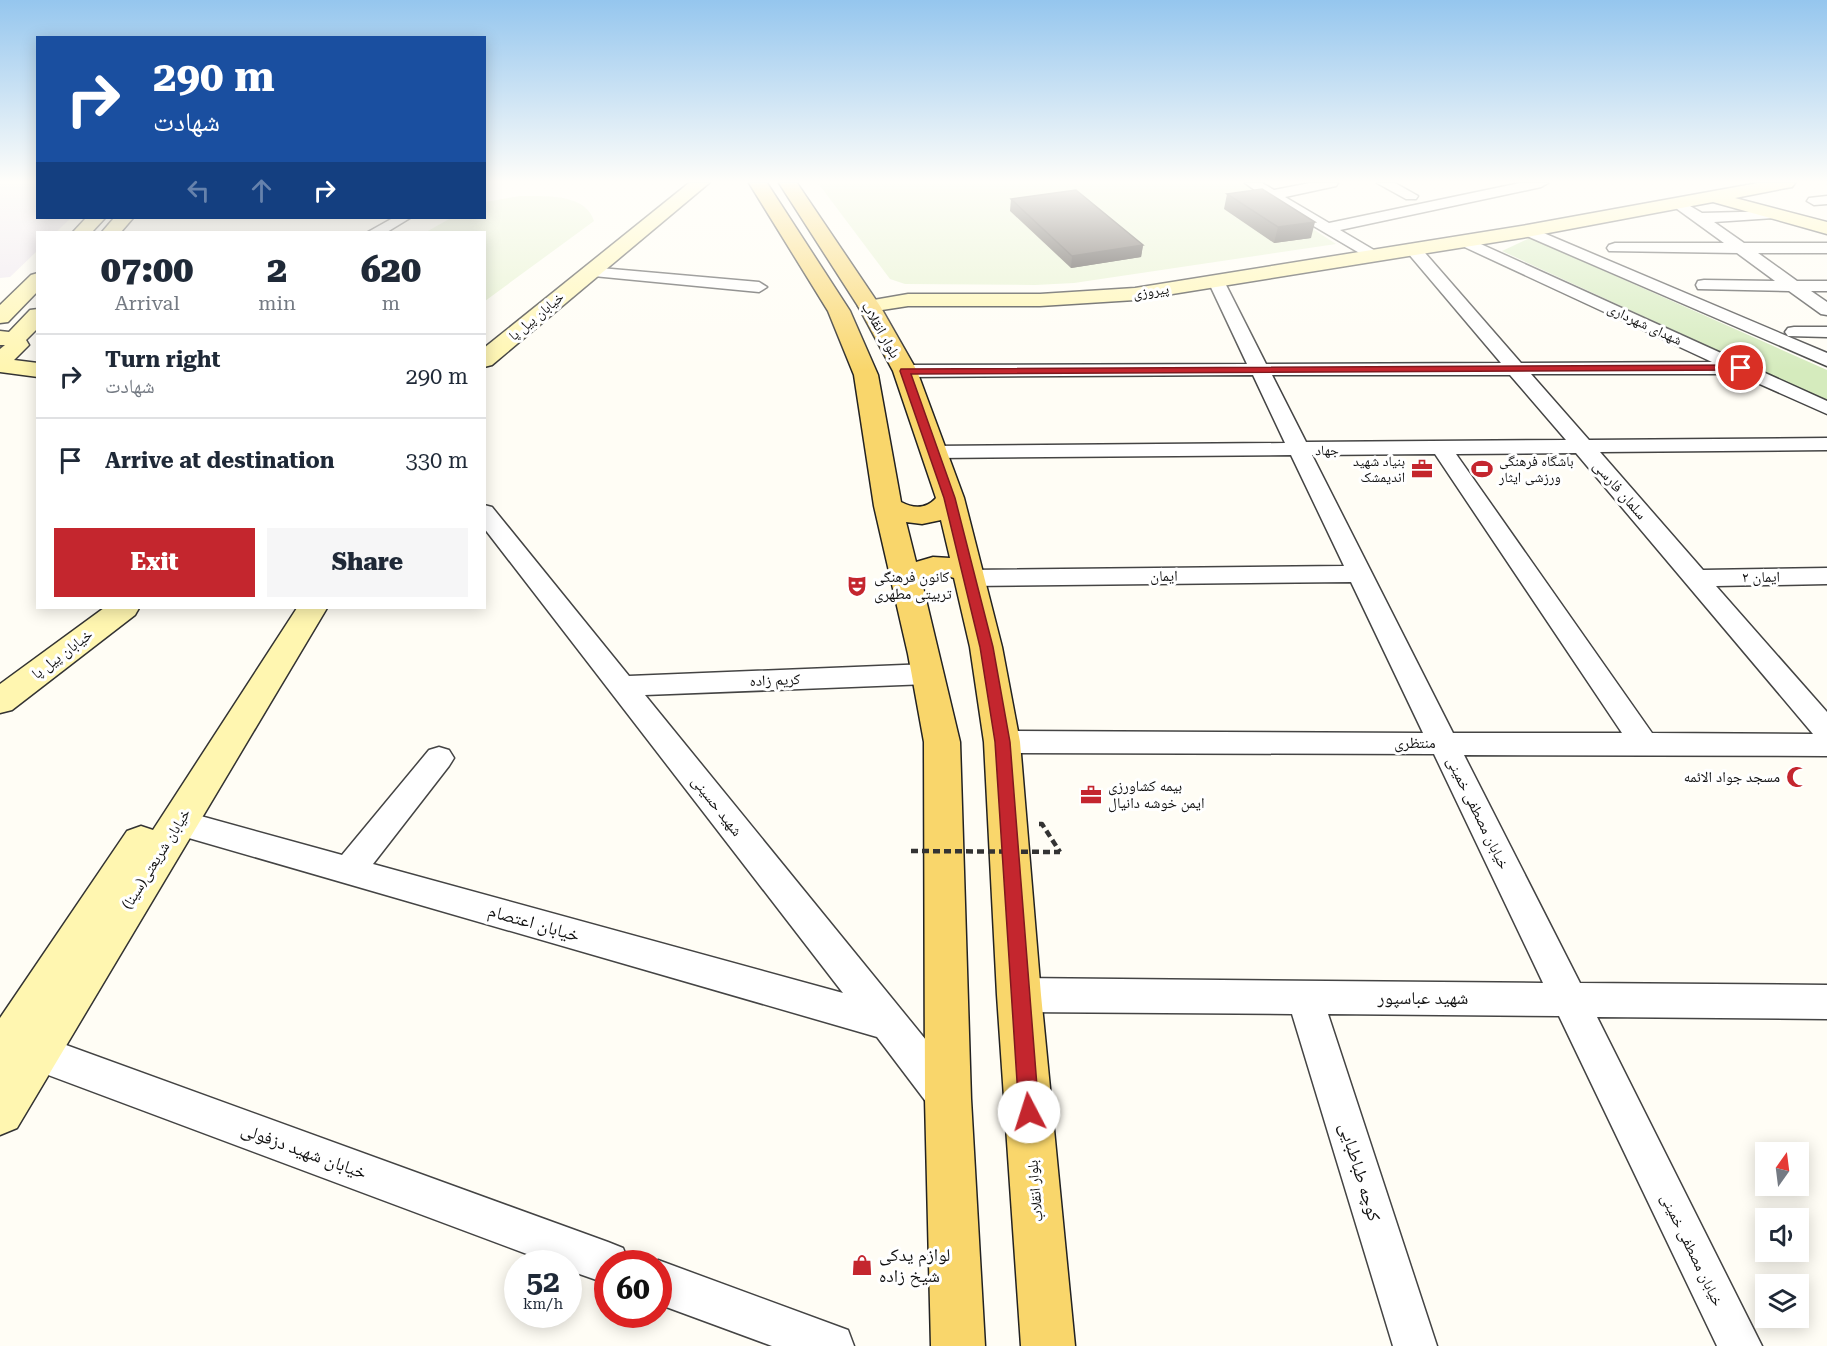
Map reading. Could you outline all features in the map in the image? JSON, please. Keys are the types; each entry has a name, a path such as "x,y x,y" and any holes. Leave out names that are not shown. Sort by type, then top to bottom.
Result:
{"main road":[{"name":"خیابان پیل پا","path":"486,335 598,246"},
{"name":"خیابان پیل پا","path":"486,358 622,246"},
{"name":"بلوار انقلاب","path":"801,246 839,311 866,375 888,506 942,742 948,1099 958,1346"},
{"name":"بلوار انقلاب","path":"819,246 863,298 905,371 950,498 986,647 1002,742 1019,995 1048,1346"},
{"name":"پیروزی","path":"863,298 908,300 1089,298 1135,294 1400,246"},
{"name":"پیروزی","path":"863,298 920,293 1084,292 1367,252 1433,246"},
{"path":"0,317 36,281"},
{"path":"0,358 10,353 36,318"},
{"path":"0,365 36,370"},
{"path":"888,506 904,514 925,515 942,509 950,498"},
{"path":"908,587 916,574 935,566 946,566 967,575"},
{"name":"خیابان پیل پا","path":"0,674 90,609"},
{"name":"خیابان پیل پا","path":"0,701 123,609"},
{"name":"خیابان شریعتی(سینا)","path":"0,1111 12,1047 295,609"},
{"name":"خیابان شریعتی(سینا)","path":"12,1047 179,823 311,609"}],"street":[{"path":"1356,246 1367,252"},
{"name":"شهدای شهرداری","path":"1474,246 1827,408"},
{"path":"1561,246 1827,360"},
{"path":"1738,246 1827,310"},
{"path":"1615,248 1827,248"},
{"name":"سلمان فارسی","path":"1413,249 1827,731"},
{"path":"589,272 759,287"},
{"name":"خیابان مصطفی خمینی","path":"1216,281 1740,1346"},
{"path":"1704,285 1827,286"},
{"path":"1794,332 1827,332"},
{"path":"905,371 1741,368"},
{"name":"جهاد","path":"934,452 1827,444"},
{"path":"1442,448 1644,744"},
{"name":"شهید حسینی","path":"486,515 948,1099"},
{"name":"ایمان","path":"967,575 1360,574"},
{"name":"ایمان ۲","path":"1695,578 1827,576"},
{"name":"کریم زاده","path":"622,686 928,674"},
{"name":"منتظری","path":"1002,742 1827,745"},
{"path":"348,871 439,758"},
{"name":"خیابان اعتصام","path":"179,823 889,1023"},
{"name":"شهید عباسپور","path":"1019,995 1827,1002"},
{"name":"کوچه طباطبایی","path":"1305,997 1415,1346"},
{"name":"خیابان شهید دزفولی","path":"12,1047 594,1258"},
{"path":"672,1287 832,1346"}],"path":[{"path":"911,851 1060,852 1042,824"}],"shaded area":[{"path":"0,246 36,246 36,252 10,277 0,278"}],"green space":[{"path":"486,246 560,246 486,300"},
{"path":"865,246 1324,246 1074,283 905,284 890,279"},
{"path":"1513,246 1548,246 1827,370 1827,401 1502,251"}],"building":[{"path":"1061,246 1138,246 1072,256"}],"place":[{"name":"بنیاد شهید اندیمشک","path":"1422,469"},
{"name":"باشگاه فرهنگی ورزشی ایثار","path":"1482,469"},
{"name":"کانون فرهنگی تربیتی مطهری","path":"857,586"},
{"name":"مسجد جواد الائمه","path":"1797,777"},
{"name":"بیمه کشاورزی ایمن خوشه دانیال","path":"1091,795"},
{"name":"لوازم یدکی شیخ زاده","path":"862,1265"}],"route":[{"path":"1029,1112 1002,742 986,647 966,572 950,498 905,371 1741,368"}]}
